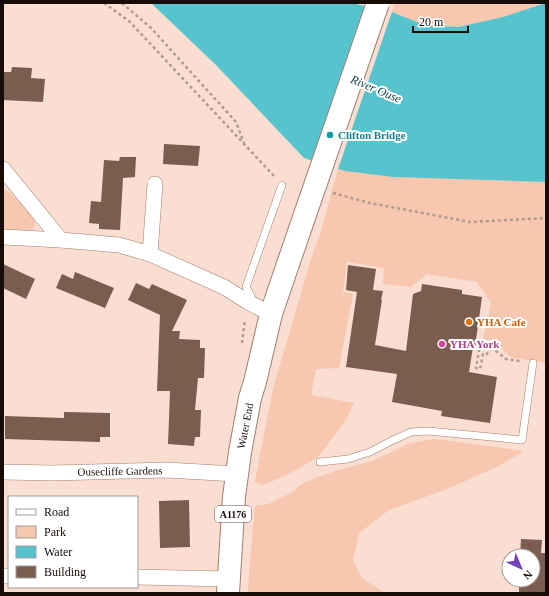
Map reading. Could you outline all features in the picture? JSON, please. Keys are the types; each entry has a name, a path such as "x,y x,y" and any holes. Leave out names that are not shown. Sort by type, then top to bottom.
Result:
{"main road":[{"name":"Water End","path":"228,586 236,474 250,398 270,314 378,3"}],"street":[{"path":"5,175 61,240"},
{"path":"150,254 155,184"},
{"path":"3,237 118,245 150,254 224,287 270,314"},
{"name":"Ousecliffe Gardens","path":"3,472 52,473 167,470 236,474"},
{"path":"138,577 228,586"}],"lane":[{"path":"248,302 251,296 246,287 282,185"},
{"path":"320,462 348,459 370,452 411,432 428,431 522,440 533,363"}],"path":[{"path":"104,3 129,21 282,185"},
{"path":"122,3 151,28 236,122 245,145"},
{"path":"354,199 470,222 546,218"},
{"path":"242,344 248,302"},
{"path":"492,348 486,355 483,354 480,369 476,368 480,345 492,348 506,359 533,363"}],"green space":[{"path":"395,3 546,3 503,17 458,27 424,25 392,12"},
{"path":"338,169 393,177 546,182 546,366 545,363 511,357 491,340 483,340 491,303 477,282 427,274 411,287 383,284 384,268 347,262 343,292 353,294 339,368 316,369 311,395 354,403 344,423 318,457 287,475 263,485 255,481 273,388 313,253 319,238"},
{"path":"6,190 28,210 34,219 35,223 33,229 27,232 3,230 3,191"},
{"path":"435,439 524,451 497,467 447,489 389,510 359,533 353,561 362,578 385,593 248,593 255,506 269,504 294,491 300,485 320,476 372,461 410,443"}],"water":[{"name":"River Ouse","path":"151,3 351,3 392,12 424,25 458,27 503,17 546,3 546,182 393,177 345,171 304,158 216,65"}],"pier":[{"name":"Clifton Bridge","path":"365,6 392,12 338,169 314,161"}],"building":[{"path":"12,67 32,68 31,78 45,79 43,102 3,100 3,72 11,72"},
{"path":"164,144 200,146 198,166 163,164"},
{"path":"120,157 136,157 135,177 123,178 120,230 99,229 99,224 89,223 91,201 101,202 104,160 119,161"},
{"path":"3,264 35,279 26,299 3,288"},
{"name":"YHA York","path":"348,265 376,269 373,290 383,291 375,345 406,351 413,294 421,291 422,284 462,290 462,294 482,297 475,347 473,347 469,372 497,377 490,423 441,416 442,411 392,402 397,374 346,367 357,292 346,290"},
{"path":"75,272 114,288 105,308 56,288 62,274 73,279"},
{"path":"136,283 149,289 152,284 187,300 172,331 180,331 179,339 200,340 200,348 205,348 204,378 198,378 195,410 201,410 200,437 195,437 194,446 168,444 170,391 157,391 160,315 128,300"},
{"path":"64,412 110,413 110,437 100,437 100,442 5,439 5,416 64,418"},
{"path":"189,500 190,547 160,548 159,501"},
{"path":"521,539 542,540 541,553 541,548 520,548"},
{"path":"541,553 546,553 545,593 519,593 519,588 541,588"}],"place":[{"name":"Clifton Bridge","path":"330,135"},
{"name":"YHA Cafe","path":"469,322"},
{"name":"YHA York","path":"442,344"}]}
